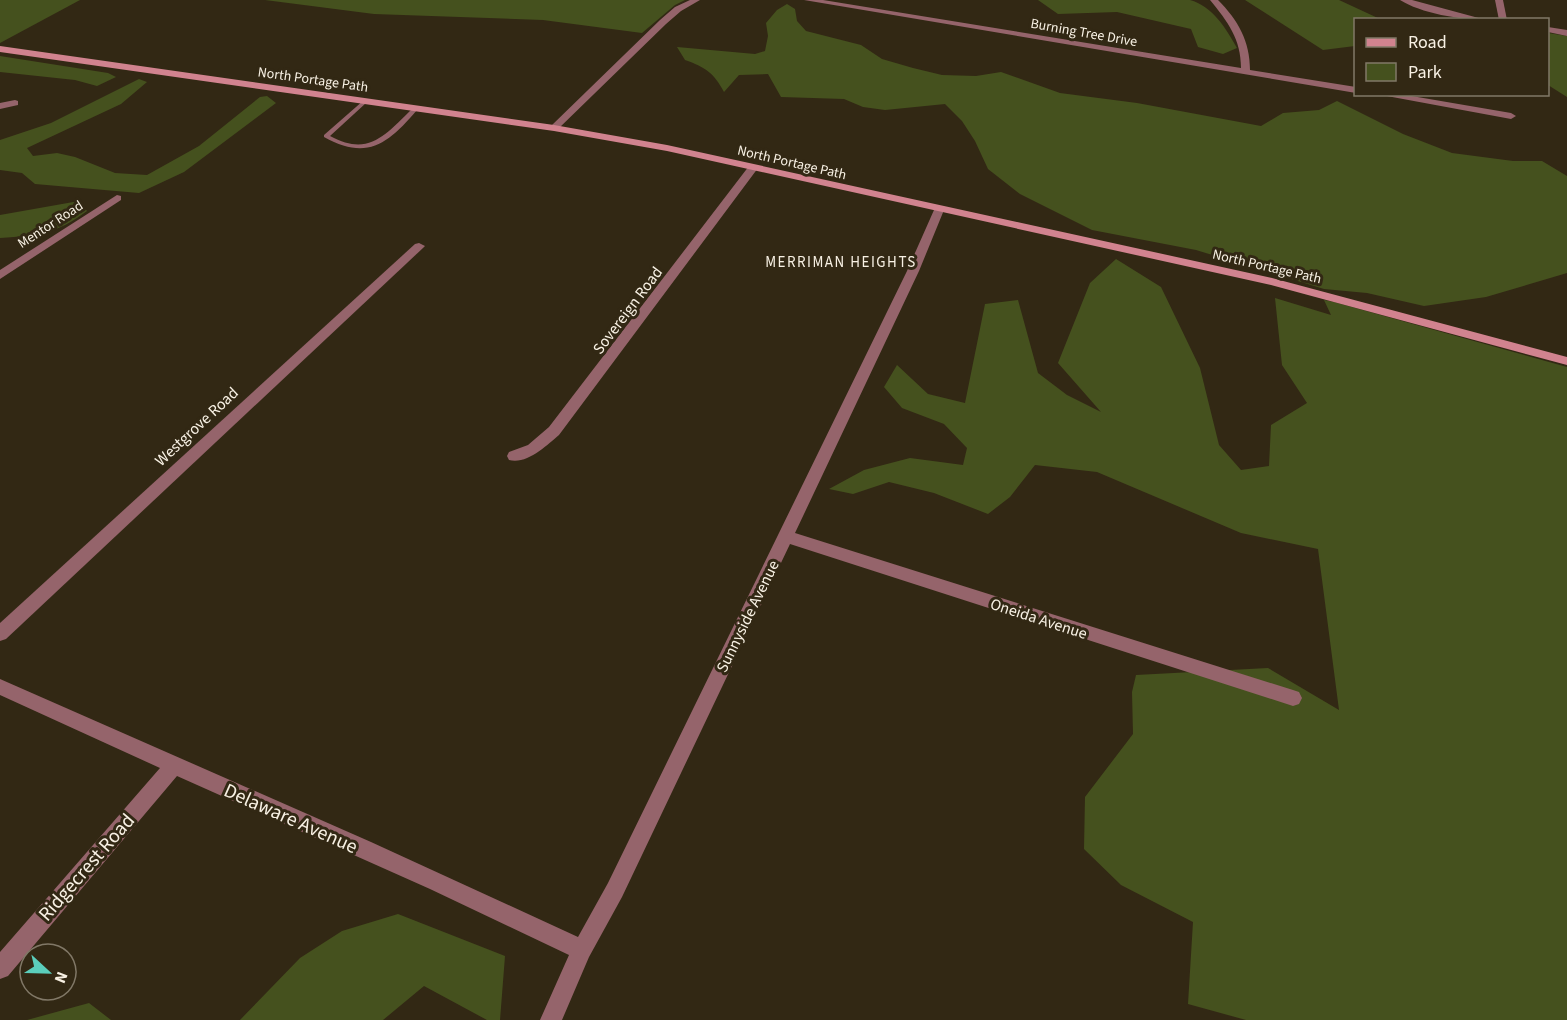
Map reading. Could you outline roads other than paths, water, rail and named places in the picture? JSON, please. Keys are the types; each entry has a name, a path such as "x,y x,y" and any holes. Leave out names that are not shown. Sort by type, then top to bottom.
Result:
{"main road":[{"name":"North Portage Path","path":"0,49 414,110 554,128 667,148 1272,282 1567,361"}],"street":[{"path":"554,128 663,22 678,9 696,0"},
{"name":"Burning Tree Drive","path":"815,0 1354,90"},
{"path":"1214,0 1239,31 1244,41 1246,72"},
{"path":"1404,0 1472,18"},
{"path":"1499,0 1503,18"},
{"path":"1549,30 1567,33"},
{"path":"1392,96 1511,116"},
{"path":"0,106 15,103"},
{"name":"Sovereign Road","path":"514,456 534,449 555,431 753,168"},
{"name":"Mentor Road","path":"0,275 117,198"},
{"name":"Sunnyside Avenue","path":"552,1020 582,950 615,890 918,261 939,210"},
{"name":"Westgrove Road","path":"0,634 418,246"},
{"name":"Oneida Avenue","path":"785,536 1293,698"},
{"name":"Delaware Avenue","path":"0,687 173,767 490,905 582,950"},
{"name":"Ridgecrest Road","path":"0,968 173,767"}],"lane":[{"path":"364,102 326,136 356,149 378,144 414,110"}],"district":[{"name":"MERRIMAN HEIGHTS","path":"841,262"}]}
